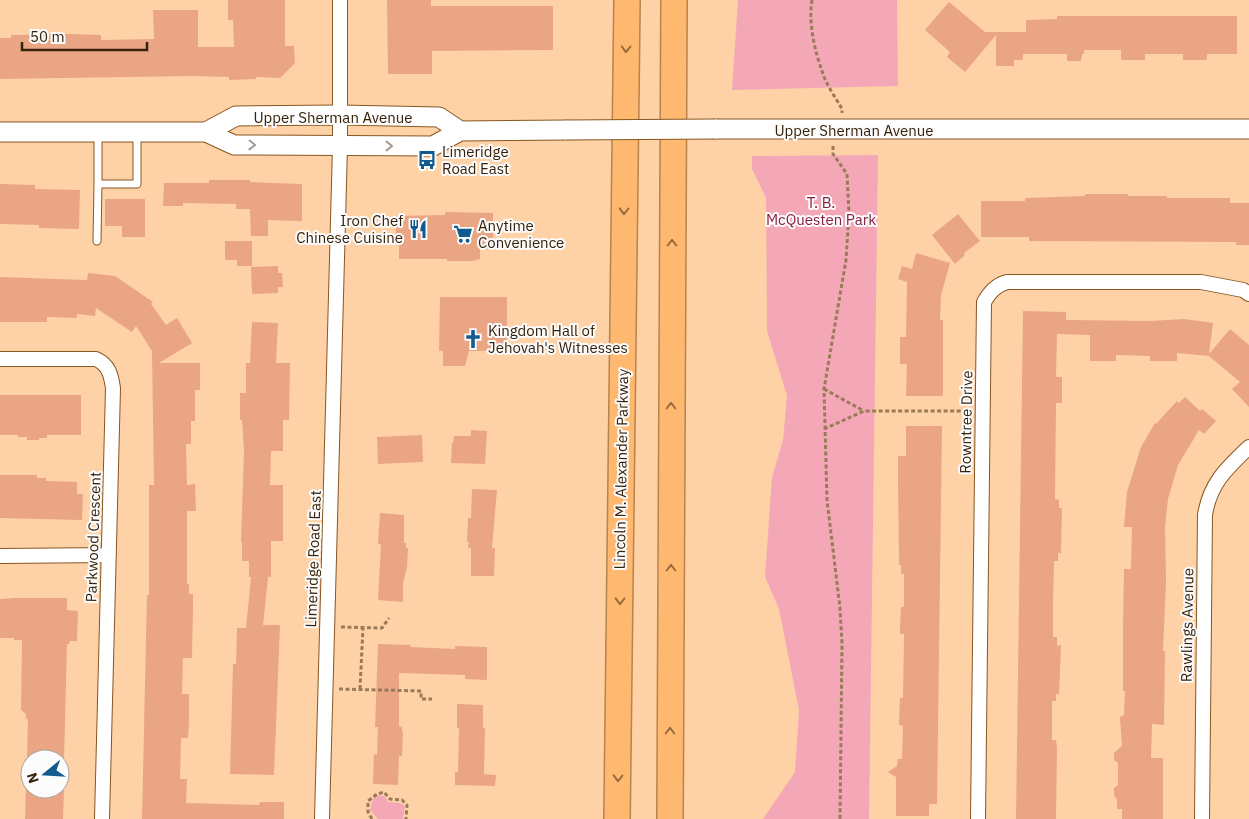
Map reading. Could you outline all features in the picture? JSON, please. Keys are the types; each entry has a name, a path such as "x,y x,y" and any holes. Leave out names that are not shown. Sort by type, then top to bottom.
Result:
{"highway":[{"name":"Lincoln M. Alexander Parkway","path":"617,819 627,0"},
{"path":"670,819 674,0"}],"main road":[{"name":"Upper Sherman Avenue","path":"206,132 236,116 340,115 439,118 460,131"},
{"name":"Upper Sherman Avenue","path":"0,132 206,132 234,145 433,146 460,131 1034,128 1249,129"}],"street":[{"name":"Limeridge Road East","path":"322,819 340,146 340,0"},
{"name":"Rowntree Drive","path":"978,819 983,308 989,292 1000,284 1007,282 1201,282 1243,290 1249,294"},
{"name":"Parkwood Crescent","path":"0,359 96,359 102,362 111,375 113,388 102,819"},
{"name":"Rawlings Avenue","path":"1202,819 1205,514 1209,498 1218,479 1225,469 1249,447"},
{"path":"0,556 109,555"}],"lane":[{"path":"97,241 98,132"},
{"path":"98,184 136,184 137,132"}],"path":[{"path":"812,0 810,14 823,75 842,109 842,130 833,136 833,154 847,174 849,213 846,260 824,389 827,500 840,608 842,643 840,819"},
{"path":"824,389 864,411"},
{"path":"824,429 864,411 982,411"},
{"path":"328,627 382,628 389,618"},
{"path":"360,689 363,628"},
{"path":"326,688 421,691 421,699 432,700"},
{"path":"372,819 368,812 368,801 377,794 384,792 390,799 402,800 407,805 406,819"}],"green space":[{"path":"738,0 897,0 898,86 732,90"},
{"name":"T. B. McQuesten Park","path":"878,155 869,819 763,819 795,772 799,710 779,609 765,577 772,477 783,440 787,396 767,331 766,198 752,169 752,156"},
{"path":"377,795 385,796 388,802 400,803 405,806 403,819 378,819 370,810 373,799"}],"building":[{"path":"228,0 285,0 285,46 294,46 295,63 280,78 256,77 256,79 229,80 229,77 192,76 0,79 0,38 11,38 11,35 68,34 101,35 101,40 154,39 153,10 198,10 198,47 234,47 233,20 228,20"},
{"path":"387,0 431,0 431,6 553,6 553,50 432,51 432,74 388,74"},
{"path":"949,2 985,32 1026,32 1026,20 1057,19 1057,16 1237,16 1237,54 1207,54 1207,60 1183,60 1183,54 1145,54 1145,60 1121,60 1121,50 1084,50 1081,61 1067,61 1067,54 1023,54 1023,60 1014,60 1014,66 996,66 996,35 965,72 947,57 950,52 925,30"},
{"path":"209,180 250,180 250,182 302,184 302,221 268,220 268,236 251,236 250,209 236,209 236,204 183,203 183,206 163,206 164,183 209,183"},
{"path":"0,184 35,185 35,189 80,190 79,229 39,228 39,225 0,224"},
{"path":"1085,194 1128,194 1128,196 1167,196 1167,198 1230,198 1230,203 1249,203 1249,245 1236,245 1236,242 1029,241 1029,237 981,237 981,201 1025,201 1025,198 1085,196"},
{"path":"105,199 145,199 145,237 122,237 122,226 105,226"},
{"path":"445,212 493,213 493,244 490,250 480,249 480,259 472,261 399,259 399,244 396,244 396,216 445,215"},
{"path":"958,214 980,241 964,253 965,255 955,264 932,235"},
{"path":"225,241 252,241 252,266 237,266 237,260 225,260"},
{"path":"916,253 950,263 941,295 940,320 943,320 943,396 906,396 907,364 900,364 900,337 906,337 907,282 898,279 902,266 912,269"},
{"path":"278,266 278,273 282,273 283,287 278,287 278,293 252,294 251,267"},
{"path":"88,273 115,276 153,302 151,304 166,325 177,318 192,343 159,363 200,363 200,390 195,390 195,421 191,421 191,444 186,444 187,485 195,484 196,511 187,511 187,584 189,584 189,594 193,594 193,607 192,658 183,658 182,694 189,694 189,721 188,738 181,738 180,779 187,779 186,803 259,805 260,802 284,802 284,819 142,819 147,595 149,595 149,485 154,485 152,351 136,326 132,332 96,308 95,316 77,314 77,318 47,317 47,322 0,322 0,277 87,280"},
{"name":"Kingdom Hall of Jehovah's Witnesses","path":"440,297 507,297 507,351 469,351 465,366 443,366 443,351 439,351"},
{"path":"1023,311 1066,312 1066,320 1151,321 1184,319 1213,323 1209,354 1230,329 1249,345 1249,407 1232,389 1240,382 1209,356 1177,353 1177,361 1150,361 1150,356 1116,355 1116,361 1090,361 1090,335 1057,334 1056,377 1062,377 1062,403 1056,403 1055,499 1059,500 1059,508 1062,508 1061,553 1058,553 1058,561 1054,561 1053,603 1053,637 1057,637 1057,646 1061,645 1059,694 1056,694 1056,701 1052,701 1052,740 1056,740 1057,748 1056,819 1016,819"},
{"path":"252,322 278,323 276,363 290,363 289,420 283,420 283,451 271,451 270,485 283,485 283,541 271,541 271,577 268,577 263,625 280,625 274,775 230,774 233,664 236,664 237,628 246,628 251,577 249,577 249,561 242,561 244,451 242,420 240,420 240,393 246,393 246,363 250,363"},
{"path":"0,395 81,395 81,435 47,435 47,438 39,438 39,440 27,440 27,437 18,437 18,435 0,435"},
{"path":"1185,397 1200,411 1202,409 1216,421 1204,434 1199,430 1178,465 1168,499 1165,526 1164,725 1152,724 1151,758 1163,758 1163,819 1122,819 1122,809 1117,809 1117,799 1114,796 1114,788 1118,785 1118,763 1114,760 1114,753 1122,746 1120,717 1124,715 1124,569 1131,569 1132,527 1124,527 1127,492 1141,447 1155,423 1177,401 1179,403"},
{"path":"906,426 942,426 937,804 929,804 929,816 896,816 896,777 888,772 897,766 898,759 902,759 903,726 899,725 900,698 903,698 904,634 900,634 900,626 901,607 904,607 904,574 901,574 901,565 899,565 898,456 906,456"},
{"path":"471,430 487,431 485,464 451,463 454,436 471,436"},
{"path":"422,435 423,462 378,464 377,437"},
{"path":"0,475 37,475 37,478 46,478 46,481 77,482 77,494 83,494 82,520 0,518"},
{"path":"472,489 497,490 492,548 495,548 494,576 471,576 471,548 468,548 469,542 467,542 468,518 471,518"},
{"path":"380,513 404,515 404,543 406,543 406,548 408,548 407,567 403,583 403,602 378,600 381,544 378,544"},
{"path":"67,598 67,610 78,611 77,641 70,641 67,644 64,749 27,749 28,719 26,719 26,714 21,710 22,640 0,638 0,599"},
{"path":"378,644 455,649 455,646 487,647 487,680 465,679 465,675 399,673 399,726 402,727 403,732 402,756 399,756 398,785 373,784 374,754 377,755 378,727 375,727"},
{"path":"457,704 483,705 483,728 485,728 484,774 482,774 496,775 495,786 455,785 455,772 458,772 459,728 457,728"},
{"path":"26,799 64,799 63,819 25,819"}],"place":[{"name":"Limeridge Road East","path":"427,160"},
{"name":"Iron Chef Chinese Cuisine","path":"418,229"},
{"name":"Anytime Convenience","path":"463,234"},
{"name":"Kingdom Hall of Jehovah's Witnesses","path":"473,339"}]}
